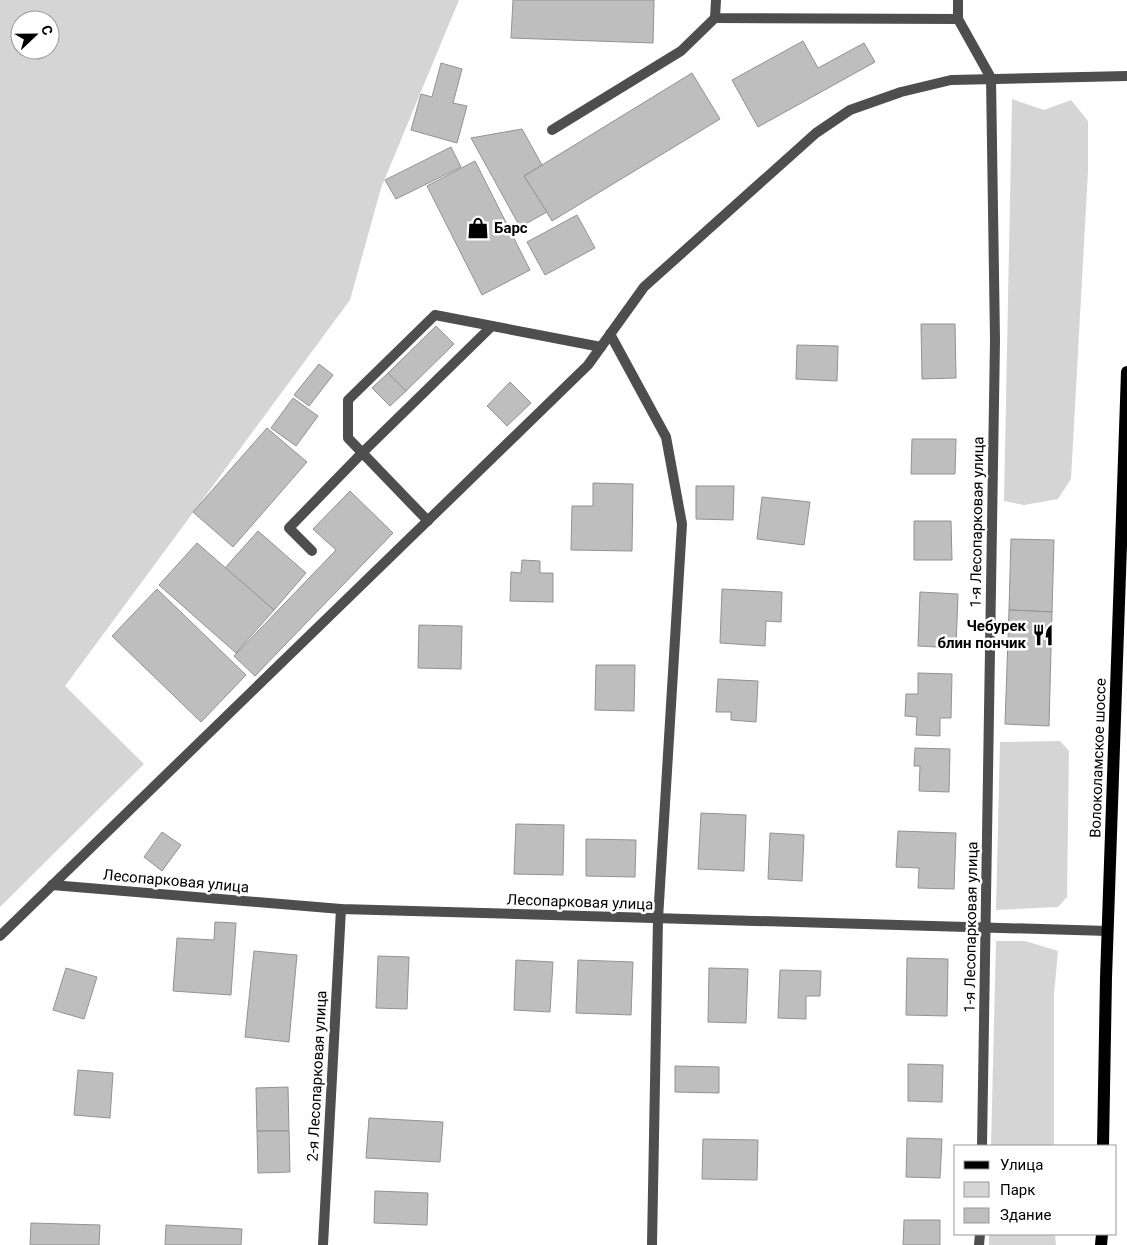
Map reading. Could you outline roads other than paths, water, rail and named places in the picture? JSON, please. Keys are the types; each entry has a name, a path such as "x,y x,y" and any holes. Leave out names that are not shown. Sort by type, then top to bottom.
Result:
{"main road":[{"name":"Волоколамское шоссе","path":"1103,1145 1108,932 1127,372"}],"street":[{"path":"552,130 681,51 715,18 716,0"},
{"path":"958,0 958,19 990,78"},
{"path":"715,18 958,19"},
{"path":"0,936 588,366 644,287 816,133 850,110 901,92 951,80 1127,76"},
{"name":"1-я Лесопарковая улица","path":"982,1145 995,340 990,78"},
{"path":"428,521 348,438 348,400 435,315 601,347"},
{"path":"312,551 289,528 362,453 492,326"},
{"path":"610,334 666,437 682,524 658,919 652,1245"},
{"name":"Лесопарковая улица","path":"52,885 340,909 1108,932"},
{"name":"2-я Лесопарковая улица","path":"322,1245 340,909"}],"place":[{"name":"Барс","path":"478,228"},
{"name":"Чебурек блин пончик","path":"1043,635"}]}
